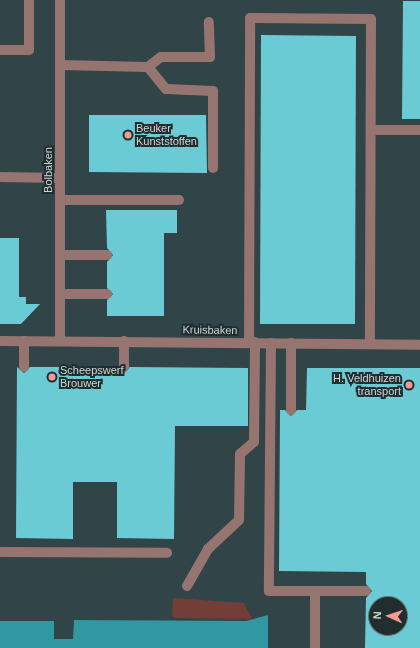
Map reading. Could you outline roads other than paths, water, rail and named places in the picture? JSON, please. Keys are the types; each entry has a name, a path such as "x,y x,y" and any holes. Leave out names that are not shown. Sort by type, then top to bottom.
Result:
{"street":[{"path":"0,50 29,50 29,0"},
{"name":"Bolbaken","path":"60,0 60,340"},
{"path":"187,586 208,549 239,520 240,454 254,442 250,18 371,19 370,344"},
{"path":"60,65 148,67 161,57 210,57 209,22"},
{"path":"148,67 166,89 214,91 213,168"},
{"path":"371,130 420,130"},
{"path":"0,177 60,178"},
{"path":"60,200 179,200"},
{"path":"60,255 107,256"},
{"path":"60,294 107,294"},
{"name":"Kruisbaken","path":"0,341 60,340 420,345"},
{"path":"24,341 24,367"},
{"path":"124,341 124,367"},
{"path":"271,343 269,591 366,592"},
{"path":"291,343 291,410"},
{"path":"0,552 167,553"},
{"path":"315,648 316,591"}],"water":[{"path":"268,615 268,648 0,648 0,621 54,621 54,639 73,639 74,620 246,621"}],"place":[{"name":"Beuker Kunststoffen","path":"128,135"},
{"name":"Scheepswerf Brouwer","path":"52,377"},
{"name":"H. Veldhuizen transport","path":"409,385"}]}
